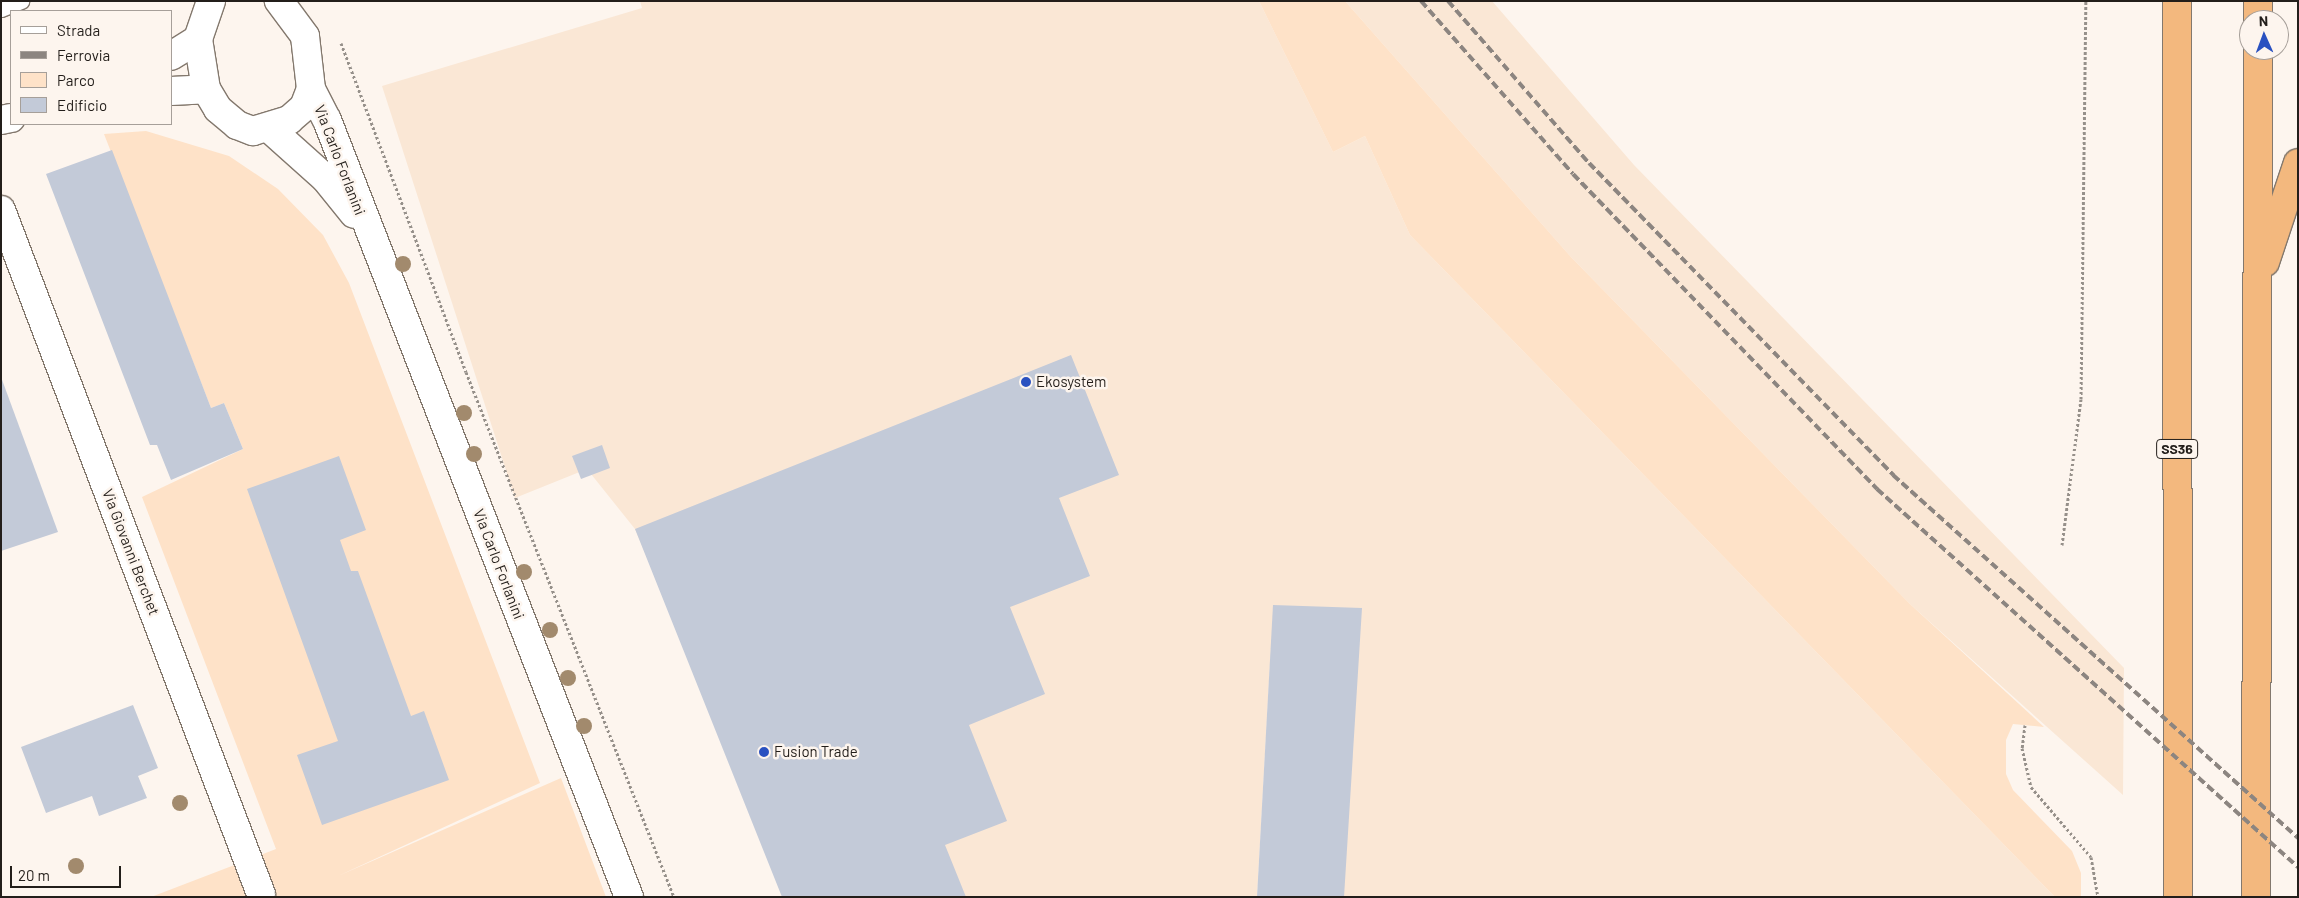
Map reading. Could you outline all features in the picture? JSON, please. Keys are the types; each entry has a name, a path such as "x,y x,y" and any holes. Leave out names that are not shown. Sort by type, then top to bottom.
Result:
{"highway":[{"name":"SS36","path":"2177,1 2178,897"},
{"path":"2256,897 2258,60"},
{"path":"2258,285 2298,163"}],"street":[{"path":"211,1 198,39 206,89 218,109 237,125 253,131 269,128 289,120 304,107 311,89 305,36 284,4"},
{"path":"172,55 198,39"},
{"path":"172,91 206,89"},
{"name":"Via Carlo Forlanini","path":"311,89 327,120 367,231 629,897"},
{"name":"Via Carlo Forlanini","path":"269,128 325,178 367,231"},
{"name":"Via Giovanni Berchet","path":"1,210 261,894"}],"lane":[{"path":"1,9 21,1"}],"path":[{"path":"2062,545 2081,399 2086,1"},
{"path":"338,37 674,897"},
{"path":"2026,726 2022,748 2032,787 2091,857 2098,897"}],"shaded area":[{"path":"640,1 1259,1 1333,152 1365,136 1410,235 2055,897 1263,897 1271,646 1257,897 790,897 635,529 587,469 515,498 382,86 642,8"},
{"path":"1345,1 1492,1 1634,165 2124,668 2123,795 1910,604 1571,257"}],"green space":[{"path":"1259,1 1345,1 1571,257 1910,604 2044,727 2013,724 2006,740 2006,774 2013,790 2072,851 2081,873 2081,897 2055,897 1410,235 1365,136 1333,152"},
{"path":"146,131 229,156 278,189 323,235 349,283 540,783 338,876 561,778 606,897 151,897 276,849 142,497 243,449 224,403 211,408 104,134"}],"building":[{"path":"112,150 211,408 224,403 243,449 171,480 157,445 150,445 46,174"},
{"path":"1071,355 1119,475 1059,498 1090,576 1010,607 1045,694 969,725 1007,821 945,845 966,897 782,897 635,529"},
{"path":"1,377 58,532 1,551"},
{"path":"602,445 610,468 581,479 572,456"},
{"path":"339,456 366,530 340,540 351,571 358,571 411,716 424,711 449,780 322,825 297,755 338,741 247,489"},
{"path":"1273,605 1362,608 1344,897 1257,897"},
{"path":"133,705 158,768 138,776 147,798 99,816 92,796 46,813 21,747"}],"railway":[{"path":"1421,1 1573,174 1877,489 2298,867"},
{"path":"1448,1 1589,163 1893,475 2298,838"}],"place":[{"name":"Ekosystem","path":"1026,382"},
{"name":"Fusion Trade","path":"764,752"}]}
